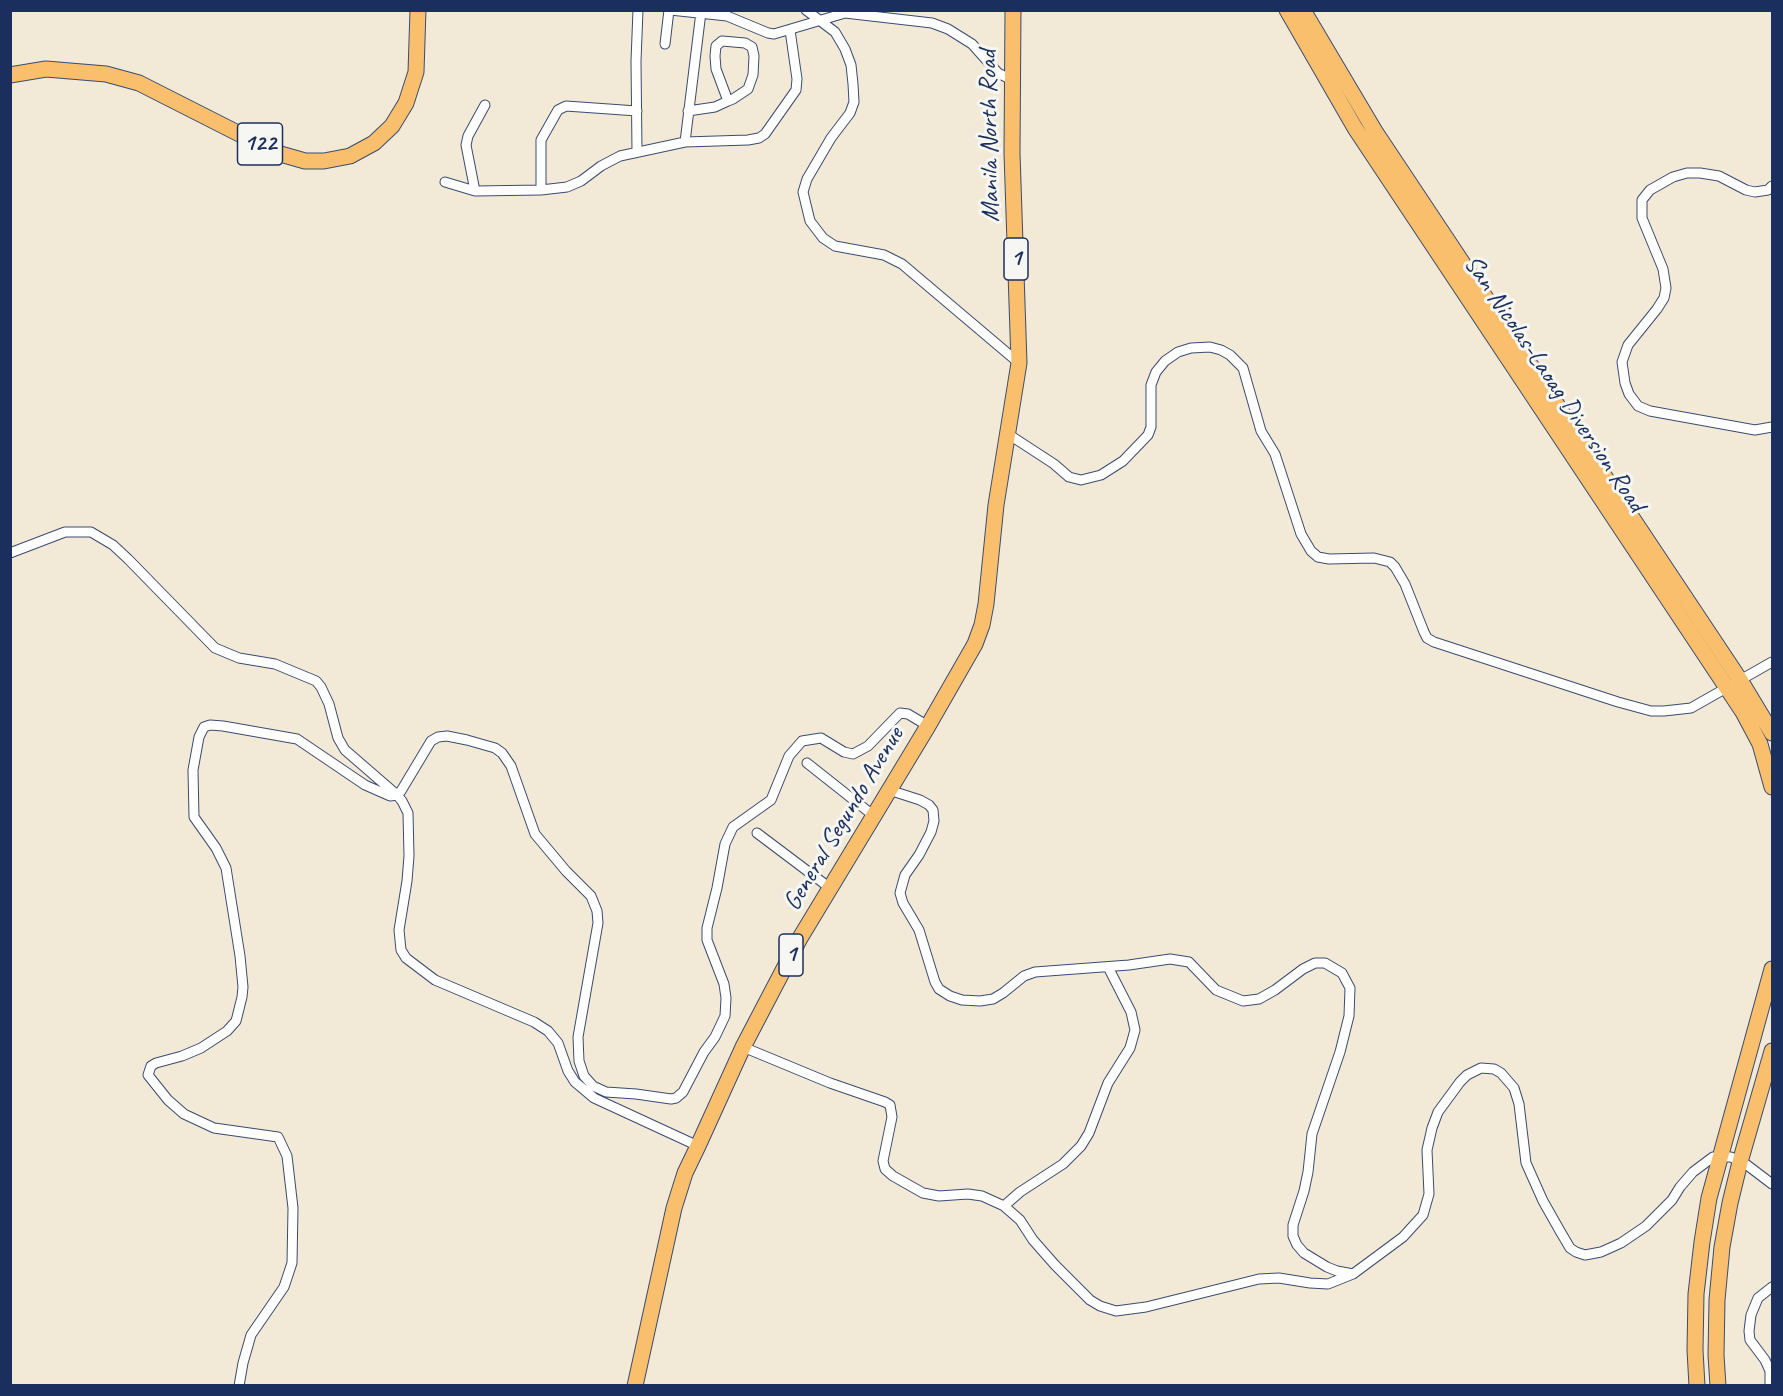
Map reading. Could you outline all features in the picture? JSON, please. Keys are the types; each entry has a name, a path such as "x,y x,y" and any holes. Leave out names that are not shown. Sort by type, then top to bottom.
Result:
{"main road":[{"name":"122","path":"10,75 46,69 74,70 139,83 277,153 305,161 324,161 350,156 374,143 392,126 406,103 416,72 418,10"},
{"name":"Manila North Road","path":"992,546 996,505 1019,363 1012,80 1013,10"},
{"name":"San Nicolas-Laoag Diversion Road","path":"1287,10 1355,128 1734,684 1773,733"},
{"name":"San Nicolas-Laoag Diversion Road","path":"1303,10 1376,133 1734,684 1760,744 1773,787"},
{"name":"General Segundo Avenue","path":"635,1386 671,1218 686,1173 743,1047 795,947 975,644 986,604 992,546"},
{"path":"1697,1386 1696,1294 1709,1198 1773,969"},
{"path":"1718,1386 1716,1355 1719,1279 1730,1203 1773,1051"}],"street":[{"path":"637,152 638,10"},
{"path":"665,44 670,10 727,16 768,33 790,30 820,19 849,13 932,23 948,29 972,44 998,73 1012,80"},
{"path":"806,10 835,32 845,50 851,65 854,102 850,114 831,138 807,179 803,192 810,221 823,238 835,246 884,255 902,264 1019,363"},
{"path":"685,142 702,12"},
{"path":"445,182 475,191 541,190 574,184 613,159 637,152 685,142 759,138 765,134 796,90 797,79 790,30"},
{"path":"688,111 715,107 728,101 745,93 751,83 754,52 752,47 745,43 722,41 715,50 716,69 728,101"},
{"path":"475,191 466,145 468,136 485,105"},
{"path":"541,190 541,140 558,110 566,106 637,111"},
{"path":"1771,190 1755,192 1746,190 1719,176 1700,172 1673,177 1650,190 1642,200 1642,218 1663,269 1666,288 1664,298 1653,315 1628,345 1622,362 1629,394 1638,406 1665,415 1720,425 1755,429 1773,427"},
{"path":"1008,434 1054,464 1069,477 1081,480 1101,476 1124,461 1148,435 1151,427 1151,385 1156,372 1165,361 1178,352 1191,348 1210,347 1221,350 1243,368 1261,431 1275,454 1301,534 1311,551 1329,559 1374,558 1390,562 1401,575 1427,638 1434,642 1651,711 1676,711 1691,708 1773,662"},
{"path":"10,553 65,532 84,531 98,535 113,545 153,583 215,648 239,658 275,664 315,681 321,687 329,704 338,738 345,750 397,795 405,806 409,821 407,881 399,930 401,950 406,958 416,968 443,984 534,1022 548,1031 558,1043 568,1071 575,1082 594,1098 698,1146"},
{"path":"397,795 431,741 438,737 447,736 467,740 495,748 502,753 511,766 535,834 591,896 597,911 598,923 578,1037 579,1061 584,1076 593,1086 606,1092 673,1099 683,1092 725,1016 724,984 707,940 707,928 725,844 733,827 771,800 789,756 802,741 821,738 844,752 853,754 868,746 900,713 908,714 928,726"},
{"path":"239,1386 251,1335 284,1287 290,1269 293,1208 287,1156 278,1137 214,1128 184,1113 168,1100 148,1075 151,1066 156,1063 201,1048 226,1031 236,1021 242,997 240,956 228,875 220,854 194,817 193,770 200,733 204,727 214,725 297,739 365,785 382,794 397,795"},
{"path":"807,763 874,816"},
{"path":"889,790 920,800 933,810 934,822 931,832 905,875 900,898 920,930 930,970 939,989 962,1000 980,1002 993,999 1029,973 1108,967 1170,958 1185,960 1216,990 1239,1000 1250,1001 1275,990 1292,976 1315,963 1325,963 1342,973 1350,988 1350,1006 1340,1052 1312,1134 1308,1172 1293,1225 1293,1236 1304,1253 1337,1271 1353,1274"},
{"path":"757,833 830,888"},
{"path":"1004,1206 1020,1192 1063,1164 1081,1146 1089,1133 1108,1083 1130,1048 1135,1030 1131,1012 1108,967"},
{"path":"743,1047 890,1105 892,1118 883,1161 885,1169 906,1185 923,1193 935,1196 968,1194 981,1196 1004,1206 1020,1220 1033,1240 1090,1300 1116,1311 1146,1307 1259,1279 1279,1278 1322,1284 1334,1283 1353,1274 1404,1237 1423,1215 1429,1194 1427,1150 1438,1112 1461,1082 1474,1071 1486,1068 1501,1073 1514,1088 1519,1104 1526,1163 1543,1201 1570,1248 1576,1252 1585,1255 1601,1252 1646,1226 1662,1212 1693,1172 1713,1157 1731,1157 1773,1184"},
{"path":"1770,1386 1770,1371 1750,1340 1749,1331 1751,1315 1758,1298 1773,1287"}]}
